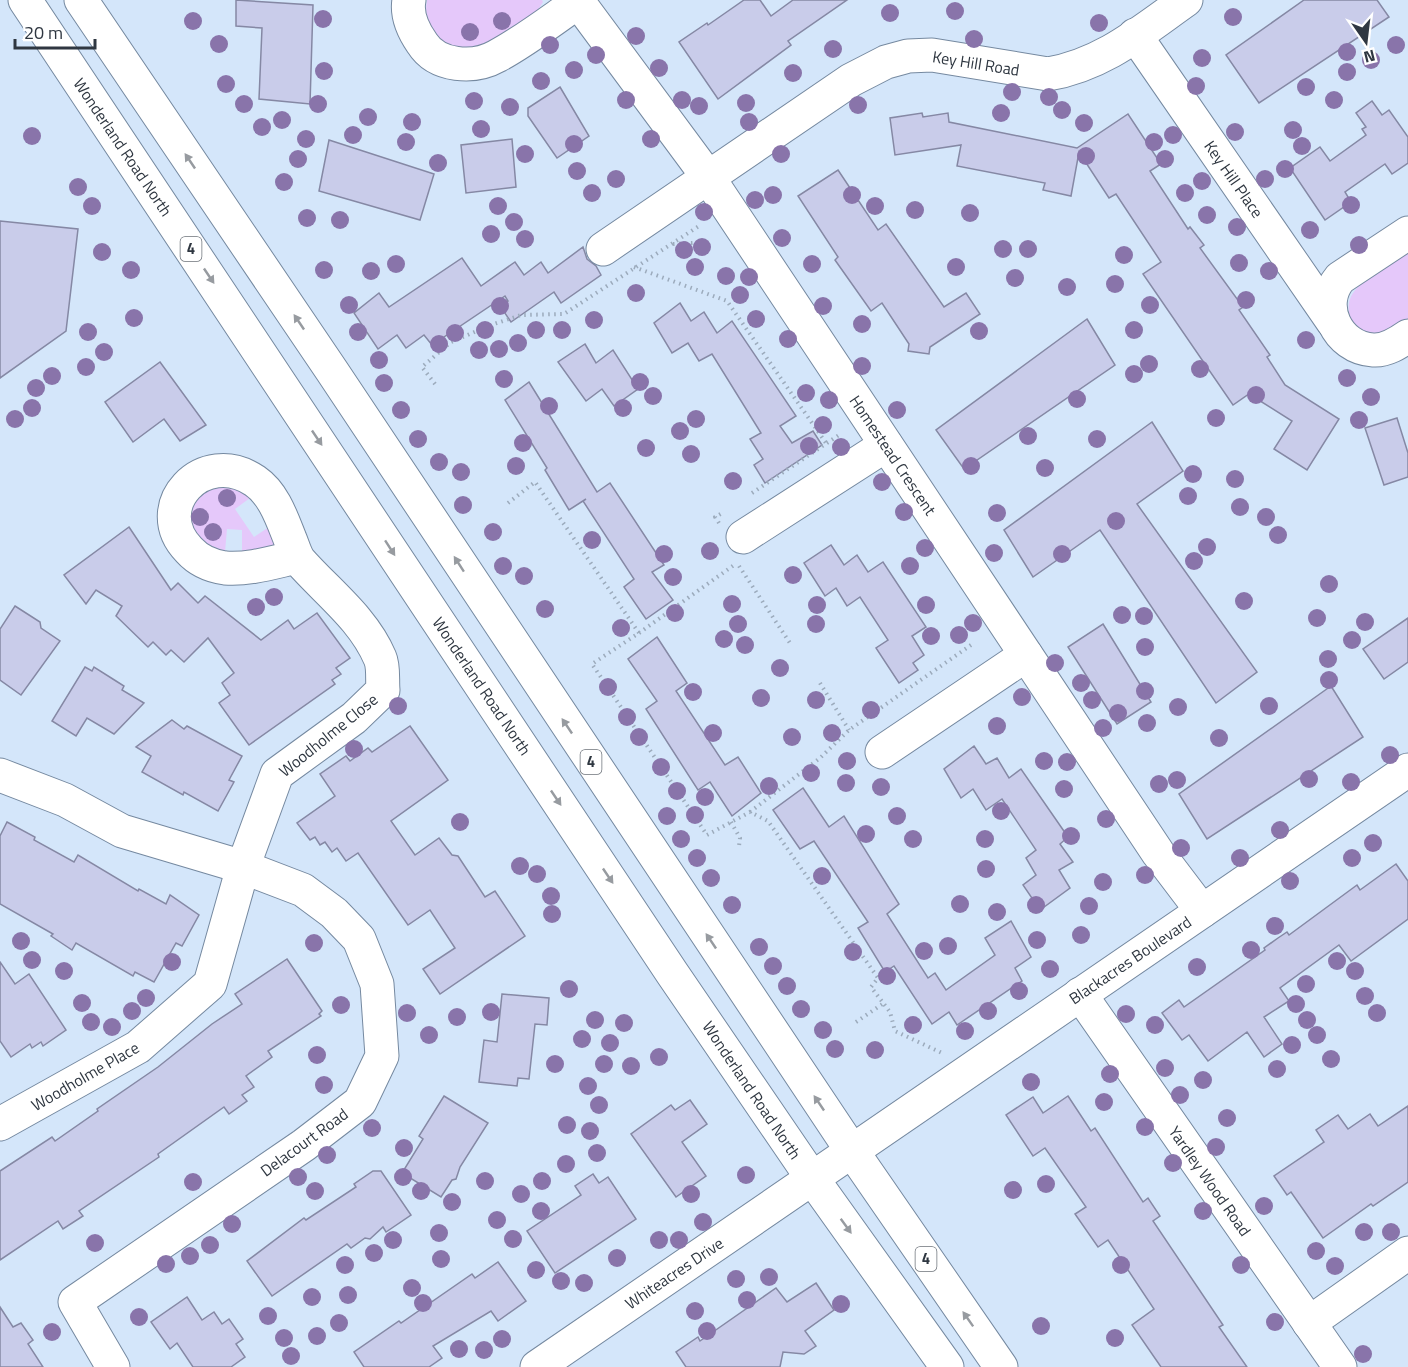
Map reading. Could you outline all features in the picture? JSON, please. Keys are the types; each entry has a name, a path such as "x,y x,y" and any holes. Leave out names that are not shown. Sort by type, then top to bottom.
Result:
{"street":[{"name":"Wonderland Road North","path":"25,0 672,973 812,1178 947,1367"},
{"name":"4","path":"81,0 332,371 852,1151 1001,1367"},
{"name":"Homestead Crescent","path":"409,0 411,27 424,47 441,60 463,64 496,57 578,1 708,177 1158,853 1202,911"},
{"name":"Key Hill Road","path":"609,246 851,80 886,62 908,56 932,55 1048,74 1063,72 1113,52 1186,0"},
{"name":"Key Hill Place","path":"1135,35 1340,333 1363,348 1375,350 1388,348 1408,336"},
{"path":"1333,322 1329,310 1332,286 1340,278 1408,233"},
{"path":"743,537 886,445"},
{"name":"Woodholme Close","path":"243,867 277,774 354,718 383,690 381,660 357,620 297,557"},
{"path":"882,752 1026,655"},
{"name":"Blackacres Boulevard","path":"812,1178 1408,770"},
{"name":"Delacourt Road","path":"0,775 65,800 122,831 243,867 303,890 334,913 359,939 377,984 382,1056 360,1102 304,1144 75,1302 113,1367"},
{"name":"Woodholme Place","path":"0,1124 138,1047 210,984 243,867"},
{"name":"Yardley Wood Road","path":"1080,994 1340,1367"},
{"name":"Whiteacres Drive","path":"537,1367 812,1178"},
{"path":"1309,1323 1408,1253"}],"path":[{"path":"435,384 422,367 451,342 521,315 564,314 699,226"},
{"path":"672,244 708,242"},
{"path":"609,246 635,268 727,301 826,443"},
{"path":"508,503 536,482 639,633"},
{"path":"792,646 737,563 592,664 707,835 750,812 820,758 849,730 971,645"},
{"path":"820,683 849,730"},
{"path":"750,812 768,820 878,978 871,987 890,1012 895,1030 942,1053"},
{"path":"731,822 740,838 739,846"},
{"path":"856,1022 884,1003"}],"shaded area":[{"path":"427,0 542,0 543,2 534,16 493,48 445,48 428,20"},
{"path":"1408,252 1408,321 1377,337 1352,326 1349,304 1355,290"},
{"path":"235,484 250,498 235,509 254,537 269,527 282,548 242,553 242,530 227,529 225,552 208,548 201,539 190,520 193,508 203,491"}],"building":[{"path":"236,0 313,5 310,104 259,99 262,28 236,26"},
{"path":"744,0 760,0 771,16 793,0 847,0 788,41 791,45 718,99 679,42"},
{"path":"1304,0 1377,0 1389,17 1259,103 1226,55"},
{"path":"560,87 589,136 557,158 528,116 528,108"},
{"path":"1372,101 1382,115 1389,110 1408,137 1408,163 1392,174 1385,164 1345,192 1351,202 1325,220 1290,168 1320,147 1330,161 1366,135 1362,129 1366,127 1356,113"},
{"path":"922,113 923,117 948,113 949,122 1077,148 1128,114 1161,164 1150,171 1188,229 1190,227 1204,245 1200,248 1243,307 1239,310 1270,355 1267,357 1285,385 1339,419 1307,470 1274,449 1292,421 1249,394 1233,405 1143,274 1161,262 1116,194 1109,198 1079,152 1071,196 1043,190 1045,183 957,166 961,145 895,155 890,118"},
{"path":"512,139 516,187 466,193 461,145"},
{"path":"329,140 434,174 420,220 319,191"},
{"path":"838,170 878,230 886,224 944,307 966,293 980,314 930,347 929,354 908,351 909,344 882,303 871,311 835,260 838,257 798,196"},
{"path":"0,221 78,229 66,331 0,378"},
{"path":"583,247 587,259 596,266 601,275 561,303 554,292 511,322 500,306 508,301 505,296 432,345 424,335 406,348 397,335 378,349 354,313 379,293 389,307 462,258 481,286 515,262 524,275 541,262 548,273"},
{"path":"680,303 691,321 704,312 717,333 732,321 796,416 780,426 792,443 813,431 822,445 765,483 754,465 763,459 750,439 761,433 712,354 699,361 688,343 672,353 654,323"},
{"path":"1087,319 1115,365 964,469 936,430"},
{"path":"585,344 596,363 613,350 638,389 614,406 602,389 586,401 558,362"},
{"path":"160,362 206,425 180,441 164,419 133,442 105,402"},
{"path":"529,382 597,492 610,483 664,565 652,572 673,600 646,619 624,587 634,579 583,501 586,499 569,510 545,470 547,468 505,400"},
{"path":"1397,418 1408,453 1408,477 1384,485 1365,428"},
{"path":"1152,422 1183,471 1137,504 1257,672 1216,703 1100,530 1033,577 1004,530"},
{"path":"129,527 171,590 178,583 198,603 205,596 261,640 288,620 294,629 317,613 350,658 336,668 341,674 332,680 335,684 249,745 219,703 230,695 222,683 234,673 208,638 184,662 171,650 166,655 153,642 148,647 116,616 122,606 96,590 86,604 64,575"},
{"path":"831,545 844,565 857,555 868,572 883,562 926,627 912,636 924,655 913,663 918,670 899,683 876,648 888,640 860,597 847,606 836,588 825,596 804,563"},
{"path":"15,606 40,622 41,628 60,641 21,695 0,680 0,629"},
{"path":"1408,618 1408,662 1384,679 1363,649"},
{"path":"1103,624 1151,702 1117,724 1068,647"},
{"path":"657,637 687,683 676,691 725,765 738,757 761,793 732,816 710,782 698,790 646,709 657,701 628,659"},
{"path":"85,667 92,671 94,667 124,686 122,690 144,703 114,734 87,718 76,736 52,721"},
{"path":"1331,686 1363,737 1207,839 1179,794"},
{"path":"172,720 184,729 187,726 242,756 229,780 234,782 218,811 142,772 151,756 136,747"},
{"path":"410,726 448,780 391,821 415,855 439,838 452,855 458,856 485,897 495,891 525,936 440,994 423,969 455,948 430,910 408,925 358,853 346,861 337,848 332,852 325,842 320,845 315,837 310,840 297,823 335,796 320,774 346,756 350,761 368,748 372,752"},
{"path":"974,746 986,764 997,758 1009,778 1021,769 1068,837 1060,844 1073,862 1059,870 1070,888 1040,910 1023,885 1036,875 1026,858 1036,850 1002,799 986,810 973,789 961,798 944,769"},
{"path":"803,788 829,827 844,816 899,904 887,914 928,978 935,973 946,990 995,955 985,938 1011,921 1031,957 1015,968 1022,981 957,1025 949,1012 932,1024 894,966 885,972 858,928 868,922 814,841 800,849 773,810"},
{"path":"7,822 74,862 78,855 138,891 139,889 166,904 170,895 199,915 182,946 176,943 154,982 135,972 133,976 76,943 72,950 51,936 53,934 0,904 0,836"},
{"path":"1396,864 1408,881 1408,919 1351,961 1339,945 1280,988 1289,1001 1264,1017 1282,1044 1264,1057 1247,1032 1208,1061 1189,1035 1182,1040 1162,1013 1179,1000 1184,1007 1265,950 1264,948 1278,938 1287,932 1289,935 1357,885 1360,890"},
{"path":"287,959 322,1011 319,1014 321,1016 268,1051 272,1057 246,1076 254,1087 242,1095 247,1101 229,1114 224,1107 158,1154 159,1157 79,1211 83,1216 63,1229 58,1221 0,1260 0,1171 52,1137 55,1141 158,1067 212,1024 242,1004 235,994"},
{"path":"0,962 15,984 29,974 66,1030 43,1046 41,1042 32,1048 30,1044 11,1057 0,1041"},
{"path":"502,994 549,998 547,1025 535,1024 529,1079 518,1078 517,1086 479,1082 484,1040 497,1042"},
{"path":"444,1096 488,1123 460,1167 456,1179 452,1180 441,1197 402,1173 423,1139 419,1136"},
{"path":"1068,1096 1091,1131 1095,1128 1143,1202 1148,1198 1160,1216 1153,1221 1223,1325 1219,1327 1247,1367 1161,1367 1132,1325 1154,1309 1108,1240 1098,1247 1075,1214 1086,1207 1045,1148 1033,1156 1006,1115 1033,1097 1043,1113"},
{"path":"690,1100 707,1124 682,1142 706,1176 676,1197 631,1134 671,1105 675,1110"},
{"path":"1408,1106 1408,1182 1373,1206 1371,1204 1323,1238 1291,1192 1287,1195 1274,1176 1324,1142 1316,1130 1338,1115 1348,1129 1370,1114 1378,1126"},
{"path":"373,1171 381,1171 411,1215 386,1232 383,1227 370,1239 365,1238 351,1248 347,1244 272,1296 247,1261 304,1218 306,1220 356,1187 354,1184"},
{"path":"593,1174 599,1183 608,1177 636,1219 555,1273 527,1231 581,1195 575,1186"},
{"path":"498,1262 526,1301 498,1321 491,1311 433,1346 442,1358 429,1367 364,1367 354,1352 472,1274 475,1278"},
{"path":"816,1283 834,1310 805,1331 816,1346 804,1354 783,1352 780,1367 686,1367 676,1352 698,1337 700,1341 776,1288 787,1302"},
{"path":"187,1297 202,1320 214,1312 222,1324 229,1319 243,1339 236,1344 245,1357 231,1367 193,1367 177,1343 170,1349 151,1322"},
{"path":"0,1307 13,1327 21,1323 33,1340 28,1344 43,1367 0,1367"}]}
